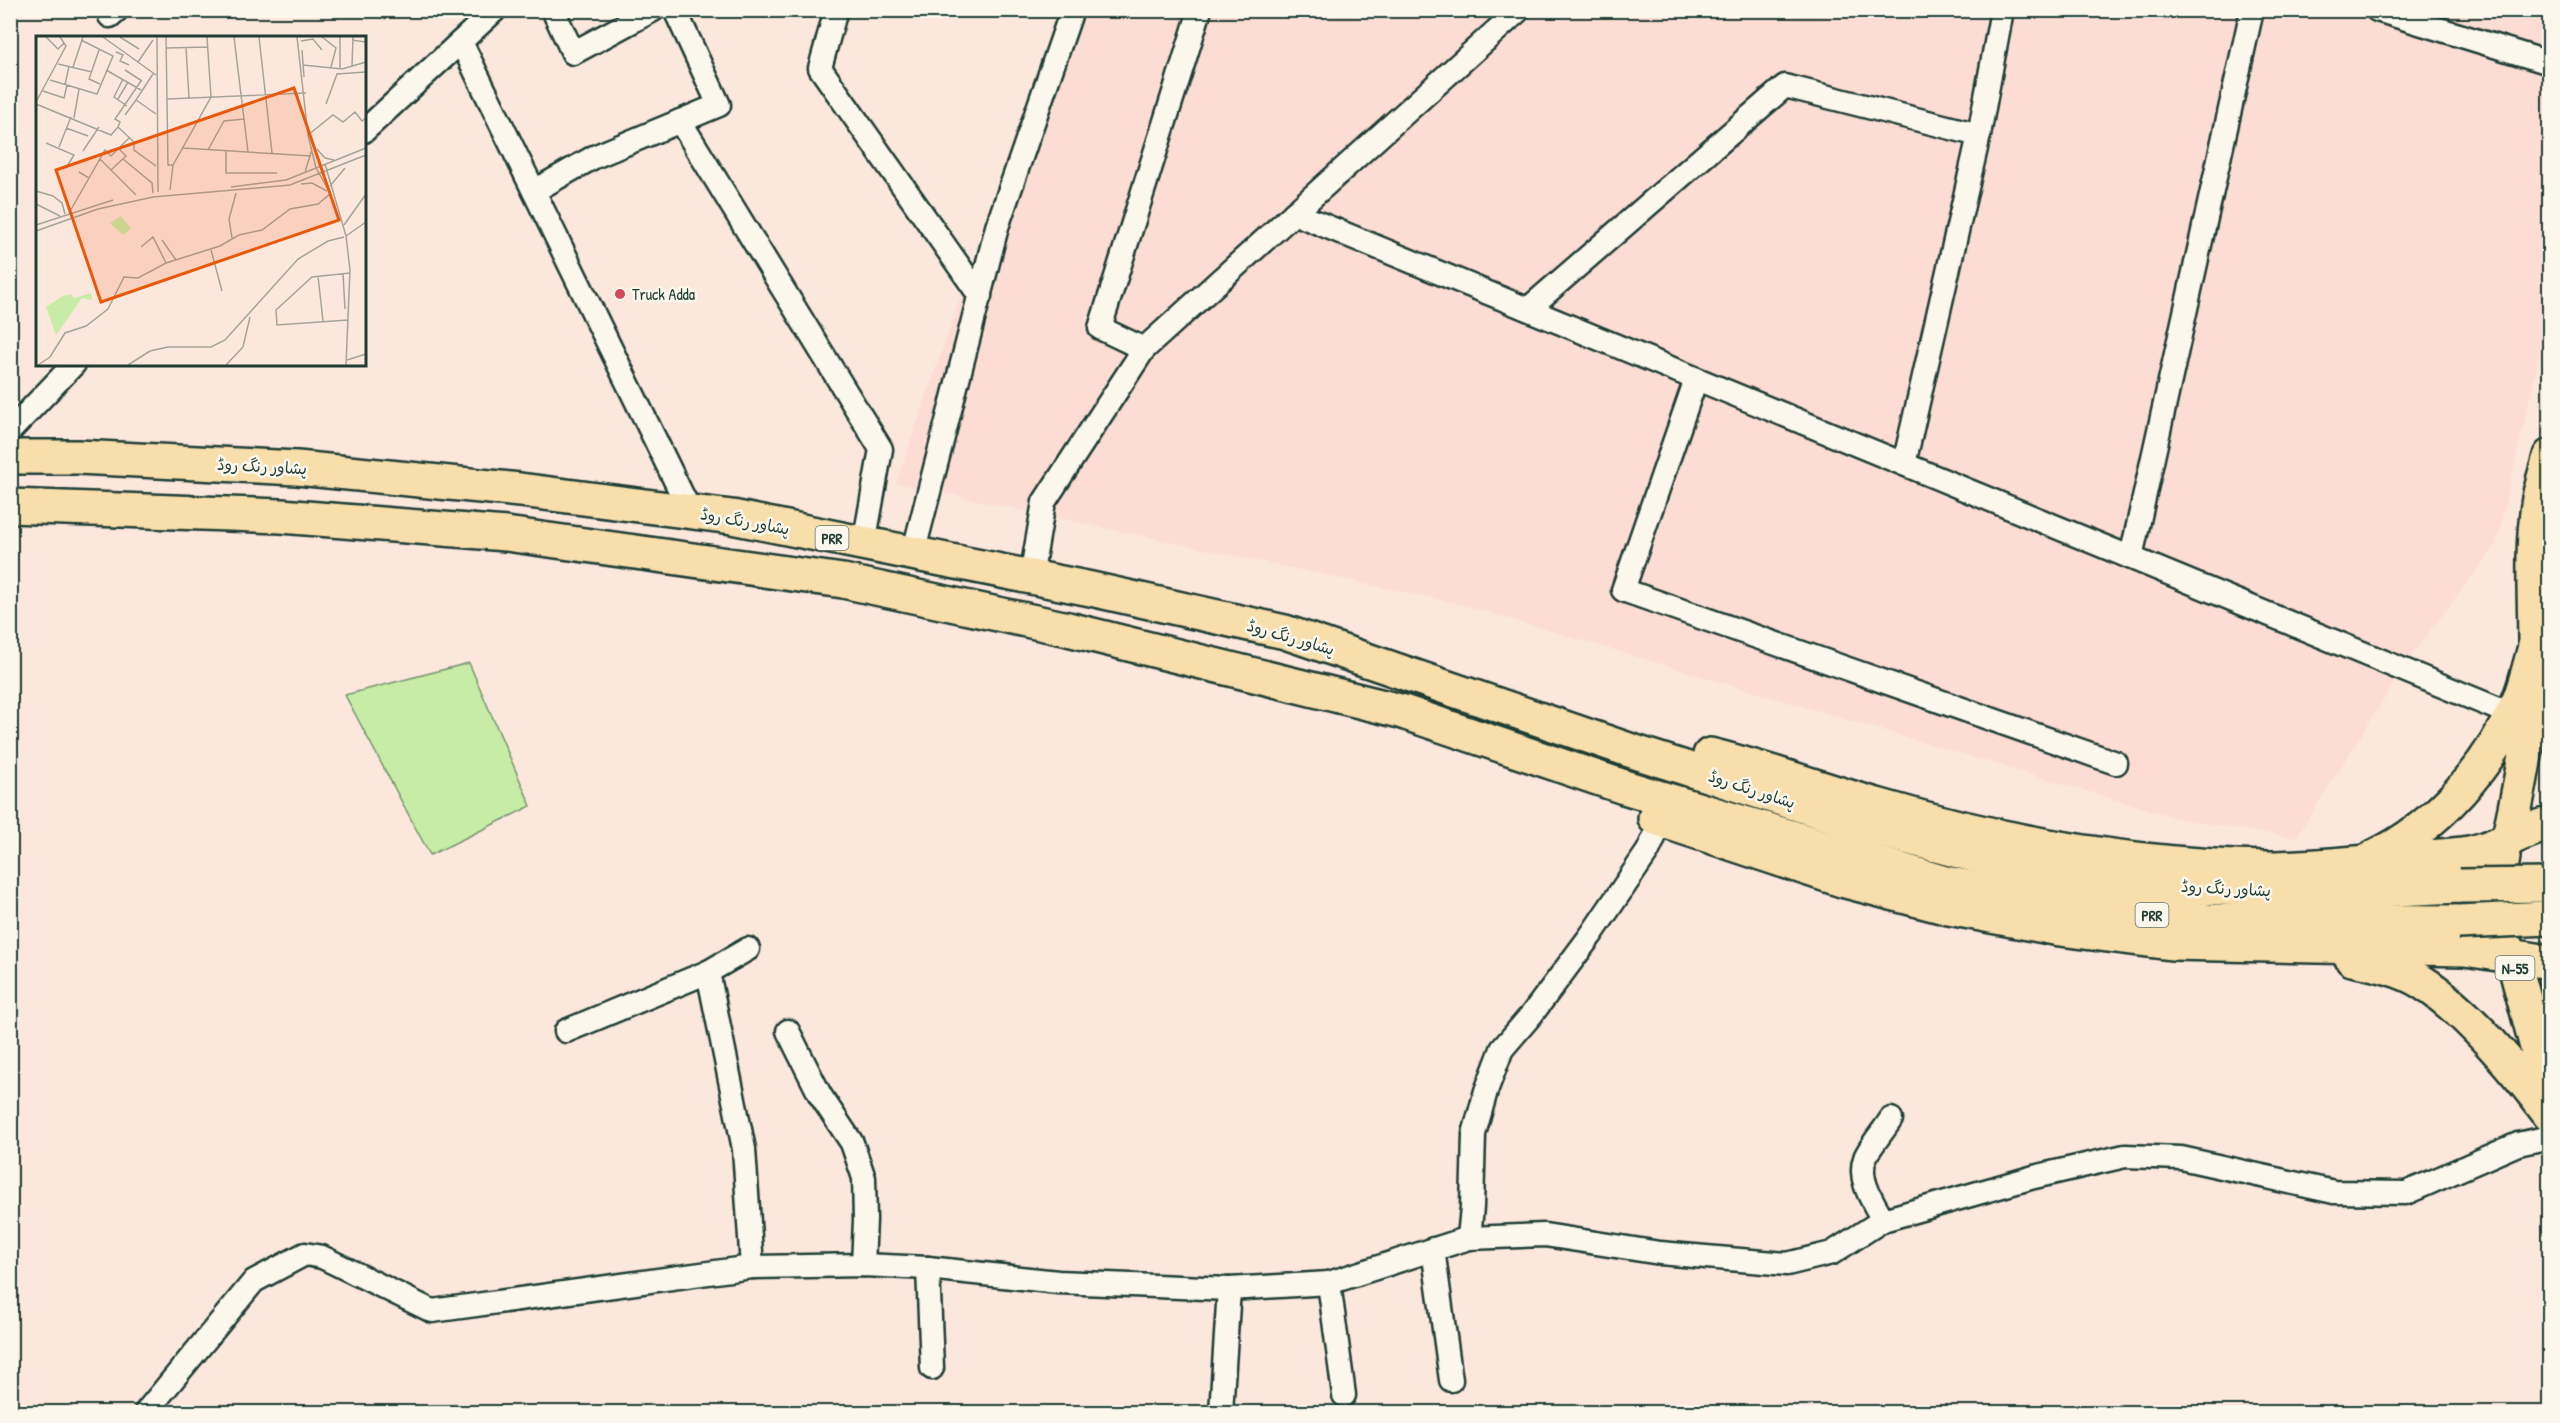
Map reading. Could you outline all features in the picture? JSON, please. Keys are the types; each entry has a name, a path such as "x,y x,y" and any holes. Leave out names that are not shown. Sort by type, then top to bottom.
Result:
{"main road":[{"path":"2362,862 2394,847 2419,830 2458,794 2522,705 2521,697 2535,647 2533,605 2550,456"},
{"name":"پشاور رنگ روڈ","path":"10,457 78,457 297,468 520,490 690,511 1031,577 1285,632 1629,750 1866,826 1977,856 2087,877 2192,887 2329,892 2460,886 2550,885"},
{"name":"پشاور رنگ روڈ","path":"10,506 281,516 506,534 843,581 1068,629 1400,711 1624,787 1852,857 1945,883 2039,901 2208,921 2458,922 2550,918"},
{"name":"N-55","path":"2522,705 2521,785 2500,869 2496,900 2501,935 2517,973 2550,1096"},
{"path":"1629,750 1682,748 1757,766 1880,806 1977,831 2069,850 2179,863 2271,868 2468,853 2508,841 2531,828 2550,824"},
{"path":"1624,787 1653,818 1661,822 1842,880 1949,908 2060,929 2171,943 2466,949 2550,962"},
{"path":"2292,946 2389,967 2421,982 2458,1011 2514,1070 2550,1115"}],"street":[{"path":"366,129 495,10"},
{"path":"553,10 573,53 653,10"},
{"path":"534,191 594,157 719,105 675,10"},
{"path":"836,10 820,68 980,296"},
{"path":"913,554 997,227 1072,10"},
{"path":"1144,349 1100,328 1200,10"},
{"path":"1031,577 1044,502 1144,349 1519,10"},
{"path":"1904,464 1979,135 2002,10"},
{"path":"2131,557 2252,10"},
{"path":"2377,10 2550,63"},
{"path":"461,42 690,511"},
{"path":"1528,309 1785,86 1979,135"},
{"path":"680,121 881,449 864,544"},
{"path":"1294,213 2131,557 2522,705"},
{"path":"10,431 72,366"},
{"path":"1696,379 1623,590 2116,763"},
{"path":"1469,1238 1474,1134 1485,1091 1502,1049 1532,1014 1591,935 1648,851 1661,822"},
{"path":"566,1031 708,972 748,948"},
{"path":"708,972 744,1149 752,1266"},
{"path":"788,1031 820,1095 852,1143 864,1178 863,1265"},
{"path":"1883,1220 1868,1192 1863,1172 1865,1158 1891,1119"},
{"path":"146,1413 254,1281 305,1254 322,1257 432,1311 752,1266 863,1265 928,1268 1058,1282 1229,1288 1329,1283 1469,1238 1545,1235 1660,1252 1787,1264 1832,1253 1883,1220 2034,1177 2125,1156 2181,1158 2334,1192 2406,1193 2518,1144 2550,1137"},
{"path":"1433,1249 1451,1380"},
{"path":"928,1268 932,1368"},
{"path":"1329,1283 1344,1395"},
{"path":"1221,1413 1229,1288"}],"shaded area":[{"path":"1060,11 2549,11 2549,314 2496,545 2414,652 2296,838 2180,819 1460,604 896,483"}],"green space":[{"path":"469,663 531,806 430,855 345,695"}],"place":[{"name":"Truck Adda","path":"620,294"}]}
